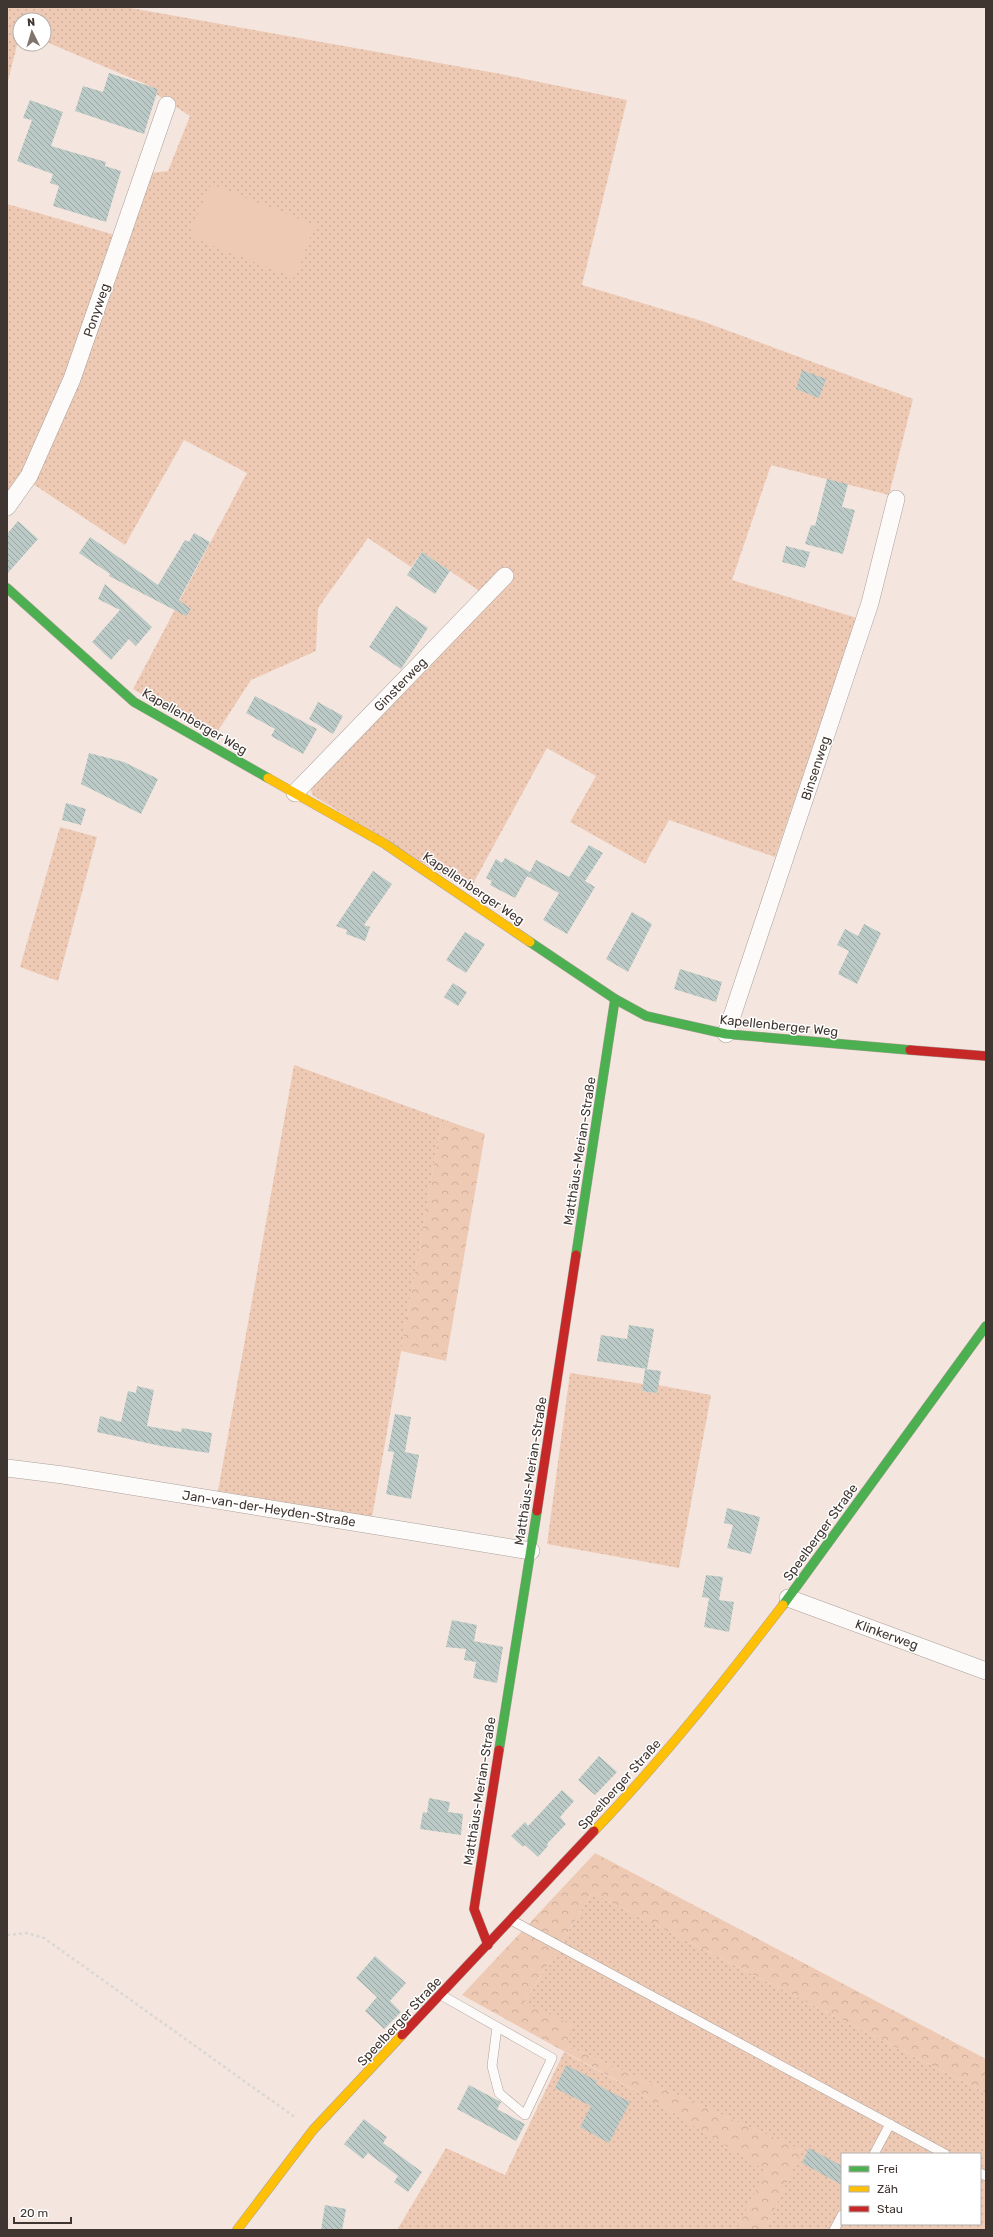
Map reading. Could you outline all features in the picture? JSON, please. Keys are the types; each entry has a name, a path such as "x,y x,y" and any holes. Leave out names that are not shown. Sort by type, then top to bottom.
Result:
{"street":[{"name":"Ponyweg","path":"7,507 29,476 72,378 167,105"},
{"name":"Binsenweg","path":"726,1034 870,602 896,499"},
{"name":"Ginsterweg","path":"295,793 505,576"},
{"name":"Kapellenberger Weg","path":"7,588 134,702 385,844 615,999 646,1016 726,1034 986,1056"},
{"name":"Matthäus-Merian-Straße","path":"488,1945 474,1909 532,1551 615,999"},
{"name":"Speelberger Straße","path":"237,2230 313,2130 636,1787 716,1691 788,1598 986,1326"},
{"name":"Jan-van-der-Heyden-Straße","path":"7,1468 63,1475 532,1551"},
{"name":"Klinkerweg","path":"788,1598 986,1671"}],"lane":[{"path":"511,1920 943,2153"},
{"path":"441,1995 552,2058 525,2115 499,2093 492,2066 497,2027"},
{"path":"875,2153 890,2124"},
{"path":"834,2230 841,2217"}],"path":[{"path":"7,1936 27,1934 44,1938 313,2130"}],"green space":[{"path":"7,7 125,7 501,74 627,100 582,285 702,321 913,399 889,495 771,465 732,580 857,618 775,857 669,820 645,864 570,822 596,776 547,748 469,891 312,795 310,785 481,592 422,552 411,567 368,538 318,608 316,651 251,680 214,737 133,689 247,473 184,440 125,545 33,484 150,173 168,171 190,116 156,94 157,89 52,44 52,12 12,12 12,52 15,52 7,85"},
{"path":"211,184 315,225 295,278 188,236"},
{"path":"7,204 115,235 64,379 21,477 7,495"},
{"path":"60,827 97,837 58,981 20,967"},
{"path":"294,1065 442,1119 372,1517 218,1491"},
{"path":"442,1119 485,1134 446,1361 401,1351"},
{"path":"570,1373 643,1384 642,1391 657,1393 658,1385 711,1395 679,1568 547,1544"},
{"path":"595,1853 986,2059 986,2093 592,1893 525,2002 574,2026 565,2045 802,2150 765,2230 737,2230 765,2170 654,2101 462,1995"},
{"path":"592,1893 986,2093 986,2230 765,2230 801,2150 565,2045 525,2002"},
{"path":"564,2052 654,2101 766,2170 737,2230 397,2230 446,2148 505,2175"}],"building":[{"path":"109,73 158,89 144,134 75,111 83,86 103,92"},
{"path":"30,100 63,112 51,146 106,162 105,166 121,171 106,222 53,206 59,186 50,183 53,174 17,161 32,120 23,118"},
{"path":"802,370 826,379 819,398 796,389"},
{"path":"827,479 848,484 842,507 855,510 843,554 805,544 811,525 815,526"},
{"path":"18,521 38,539 7,574 7,534"},
{"path":"194,533 210,542 179,600 191,609 186,616 109,576 110,574 79,553 90,537 158,585 185,540 189,542"},
{"path":"786,546 810,552 805,568 782,562"},
{"path":"422,552 450,571 435,594 407,575"},
{"path":"105,584 152,627 136,646 129,639 111,660 92,642 120,610 98,599"},
{"path":"396,606 428,628 401,669 369,647"},
{"path":"255,696 317,729 303,754 271,736 275,729 246,713"},
{"path":"318,702 343,716 333,734 309,719"},
{"path":"89,753 124,762 158,779 141,814 81,784"},
{"path":"66,803 86,809 81,825 62,820"},
{"path":"589,845 603,853 585,881 595,887 567,934 543,920 559,893 527,876 515,898 490,885 492,881 486,878 496,859 502,863 505,858 530,872 536,860 569,877"},
{"path":"373,871 392,884 364,925 370,927 365,941 346,934 347,930 336,926"},
{"path":"632,912 652,924 628,972 606,959"},
{"path":"864,924 881,933 857,984 838,974 849,951 837,945 845,929 858,936"},
{"path":"465,932 485,944 466,973 446,960"},
{"path":"680,969 722,982 716,1002 674,989"},
{"path":"453,983 467,992 458,1006 444,997"},
{"path":"629,1325 654,1329 647,1369 597,1361 601,1335 627,1339"},
{"path":"645,1369 661,1371 657,1393 642,1391"},
{"path":"137,1386 154,1390 147,1426 181,1432 182,1428 212,1433 209,1453 161,1446 97,1432 100,1416 121,1422 128,1391 136,1393"},
{"path":"395,1414 411,1417 405,1452 419,1455 411,1499 386,1494 394,1452 388,1451"},
{"path":"727,1508 760,1517 751,1554 727,1548 733,1525 724,1523"},
{"path":"706,1575 723,1577 719,1600 734,1602 729,1632 704,1627 709,1598 702,1597"},
{"path":"452,1620 477,1625 474,1641 503,1647 497,1683 473,1678 476,1662 464,1660 466,1649 446,1647"},
{"path":"599,1756 617,1772 595,1795 578,1780"},
{"path":"562,1790 574,1801 560,1817 566,1824 547,1844 548,1846 538,1857 525,1845 523,1847 511,1836 525,1822 528,1826"},
{"path":"429,1798 450,1802 448,1812 463,1814 461,1835 420,1829 423,1812 427,1813"},
{"path":"375,1956 406,1983 390,2001 401,2012 384,2029 365,2011 377,1997 356,1978"},
{"path":"566,2065 597,2081 596,2084 630,2102 609,2143 580,2127 591,2106 555,2088"},
{"path":"469,2085 501,2102 497,2109 525,2124 516,2141 457,2109"},
{"path":"364,2119 387,2137 383,2143 422,2172 408,2192 394,2182 398,2176 368,2153 363,2159 344,2144"},
{"path":"809,2148 841,2165 841,2184 802,2163"},
{"path":"325,2205 346,2209 342,2230 321,2230"}],"traffic: fast":[{"path":"7,588 134,702 268,778"},
{"path":"530,942 615,999 646,1016 726,1034 910,1050"},
{"path":"576,1255 615,999"},
{"path":"783,1605 986,1326"},
{"path":"499,1750 537,1511"}],"traffic: slow":[{"path":"268,778 385,844 530,942"},
{"path":"594,1831 644,1777 692,1721 783,1605"},
{"path":"237,2230 313,2130 402,2035"}],"traffic: jam":[{"path":"910,1050 986,1056"},
{"path":"537,1511 576,1255"},
{"path":"488,1945 474,1909 499,1750"},
{"path":"402,2035 594,1831"}]}
